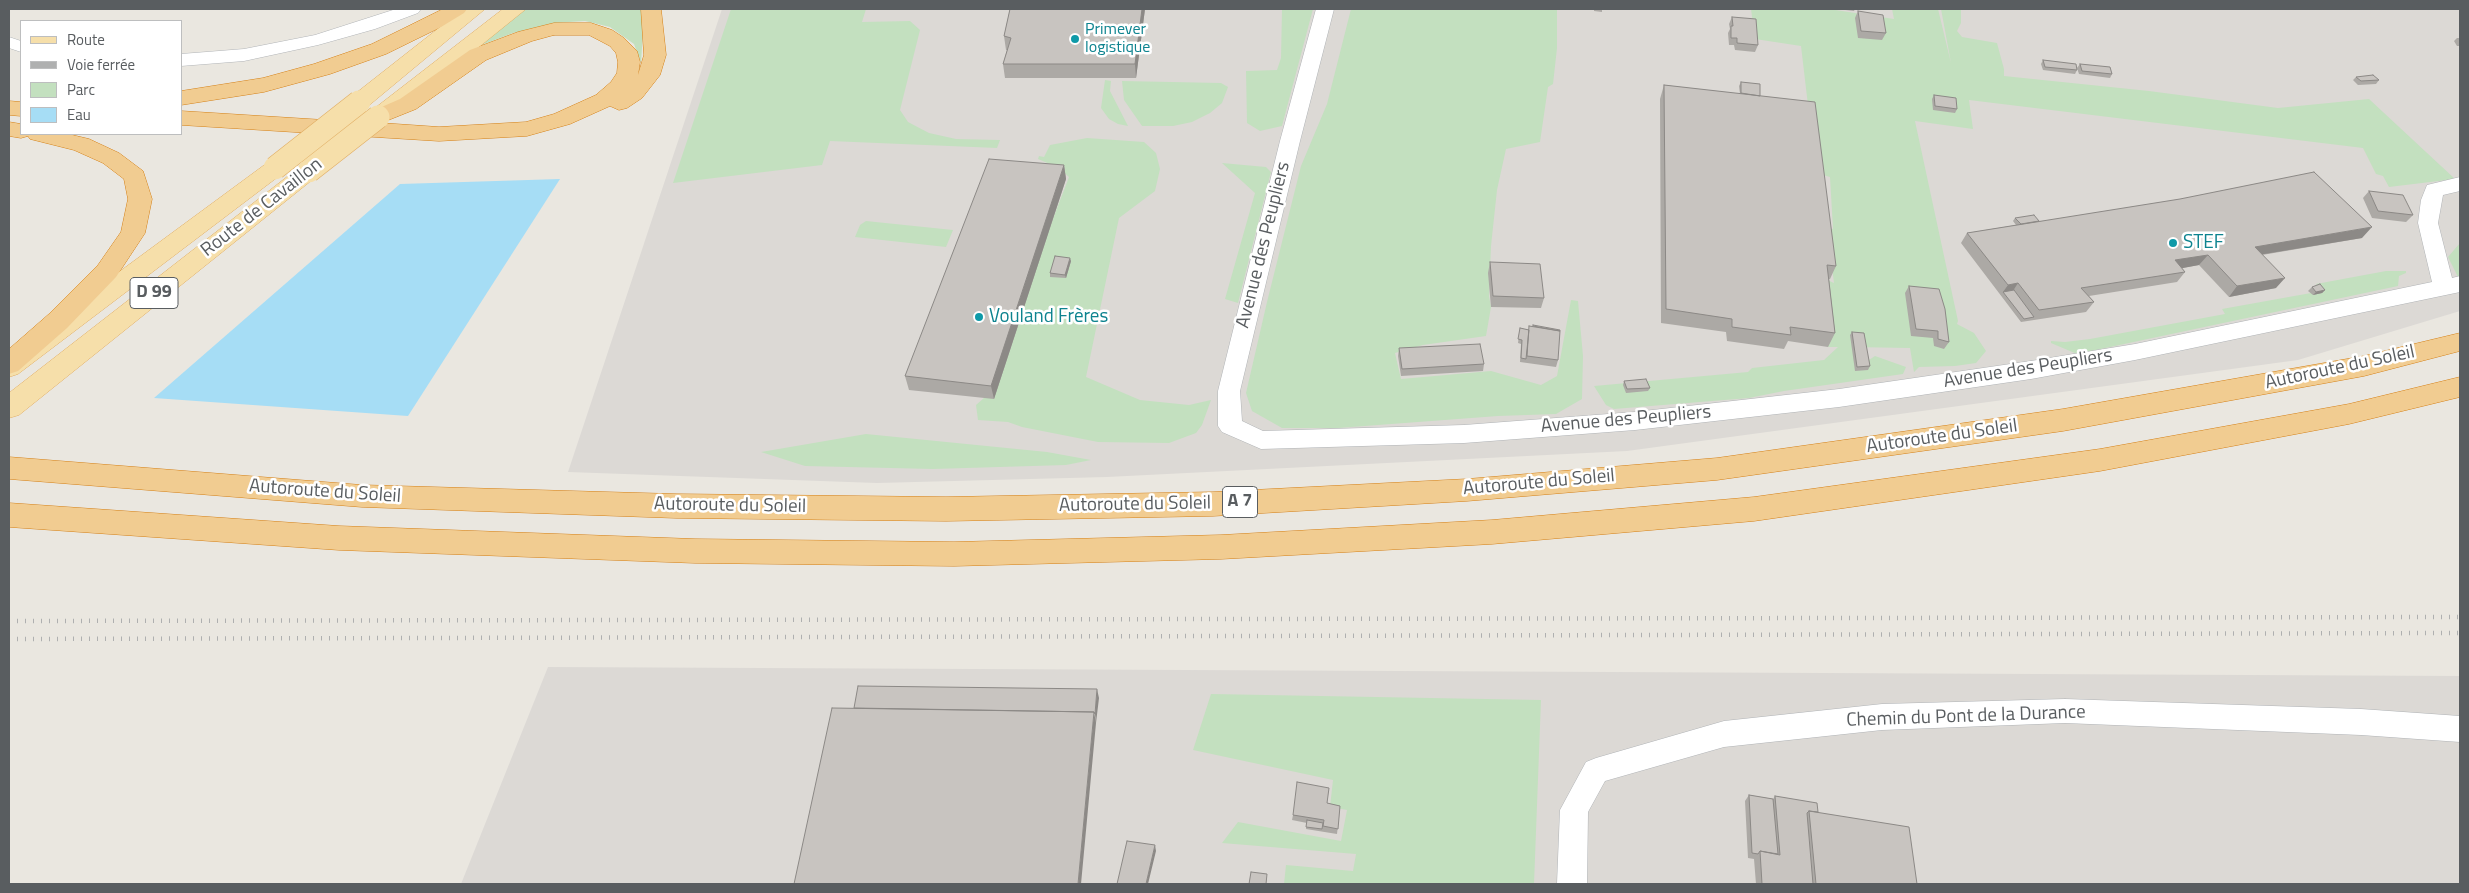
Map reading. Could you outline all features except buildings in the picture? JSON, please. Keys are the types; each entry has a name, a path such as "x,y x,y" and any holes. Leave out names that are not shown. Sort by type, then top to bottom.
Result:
{"highway":[{"path":"182,98 264,85 322,69 379,48 457,9"},
{"path":"182,128 465,145 544,136 581,124 611,109 634,93 649,75 655,55 651,9"},
{"path":"182,118 438,134 527,129 562,119 604,100 619,87 628,73 626,51 605,34 591,29 554,29 525,36 478,55 393,109"},
{"path":"9,366 58,321 107,271 133,233 140,199 135,176 111,158 81,144 42,135"},
{"path":"2364,366 2424,336 2460,325"},
{"name":"Autoroute du Soleil","path":"9,468 362,496 666,506 946,509 1214,504 1466,490 1717,469 2063,420 2364,366 2460,342"},
{"name":"A 7","path":"9,515 339,538 647,550 954,554 1230,547 1492,532 1754,509 2100,460 2349,414 2460,387"}],"main road":[{"name":"Route de Cavaillon","path":"9,366 276,168 475,9"},
{"name":"Route de Cavaillon","path":"9,408 309,171 393,109 516,9"}],"street":[{"path":"182,60 244,55 318,40 369,25 412,9"},
{"name":"Avenue des Peupliers","path":"1325,9 1290,141 1229,391 1230,426 1261,440 1353,439 1484,432 1635,421 1839,398 2031,370 2135,352 2452,286 2428,223 2434,190 2460,184"},
{"name":"Chemin du Pont de la Durance","path":"1572,884 1574,810 1596,771 1724,734 1882,717 2065,711 2362,722 2460,729"}],"shaded area":[{"path":"722,9 2460,9 2460,311 2298,360 1627,451 1107,477 877,483 568,472"},
{"path":"548,667 2460,676 2460,884 461,884"}],"green space":[{"path":"524,9 641,9 643,32 641,63 634,44 610,27 585,21 554,23 513,33 476,47"},
{"path":"731,9 866,9 862,22 910,21 920,30 900,110 908,122 929,133 956,139 1000,140 997,148 830,141 822,165 673,183"},
{"path":"1282,9 1313,9 1282,126 1260,131 1247,123 1246,71 1277,70 1281,58"},
{"path":"1351,9 1557,9 1557,48 1553,84 1548,87 1540,142 1506,149 1497,190 1491,246 1489,296 1491,307 1486,336 1423,345 1395,353 1401,379 1491,371 1541,385 1557,376 1571,300 1578,301 1583,356 1582,399 1556,414 1498,416 1338,428 1282,428 1252,411 1246,393 1267,302 1301,166 1327,104"},
{"path":"1751,9 1829,9 1894,19 1892,9 1938,9 1951,63 1941,9 1961,9 1961,23 1957,31 1962,37 1997,43 2004,76 2149,91 2278,108 2369,99 2455,179 2389,187 2383,176 2376,174 2363,148 1969,100 1973,129 1915,121 1958,321 1957,324 1974,333 1986,351 1976,363 1955,366 1919,367 1914,372 1910,348 1851,347 1864,349 1869,360 1875,356 1906,367 1903,374 1784,391 1749,398 1614,409 1606,405 1594,386 1748,372 1752,368 1824,360 1838,347 1828,347 1825,279 1834,283 1827,228 1833,229 1830,177 1816,173 1801,46 1755,39"},
{"path":"1105,80 1111,81 1110,91 1128,126 1118,124 1109,119 1101,108"},
{"path":"1122,81 1221,83 1228,87 1222,103 1210,113 1192,122 1173,126 1142,126 1124,100"},
{"path":"1087,138 1144,142 1156,153 1160,169 1155,191 1119,218 1086,377 1140,400 1189,405 1211,400 1202,425 1196,433 1169,443 1098,442 1022,427 1008,422 978,420 976,405 984,398 1069,177 1059,168 1038,159 1039,156 1044,157 1050,145"},
{"path":"1222,163 1266,167 1271,172 1238,303 1225,299 1255,193"},
{"path":"866,221 953,230 946,247 855,237 860,225"},
{"path":"2460,243 2460,276 2458,277 2448,257"},
{"path":"2386,271 2406,271 2406,273 2399,276 2398,286 2077,354 2051,343 2051,341 2065,342 2090,339 2225,314 2222,309 2322,291 2316,284"},
{"path":"866,434 1047,452 1091,460 1066,465 933,469 805,466 761,452"},
{"path":"1211,694 1541,700 1534,884 1284,884 1286,865 1353,871 1356,854 1222,843 1238,822 1341,841 1347,810 1330,807 1333,780 1193,750"}],"water":[{"path":"560,179 408,416 154,398 400,184"}],"railway":[{"path":"9,621 2460,617"},
{"path":"9,639 2460,633"}],"place":[{"name":"Primever logistique","path":"1075,39"},
{"name":"STEF","path":"2173,243"},
{"name":"Vouland Frères","path":"979,317"}]}
